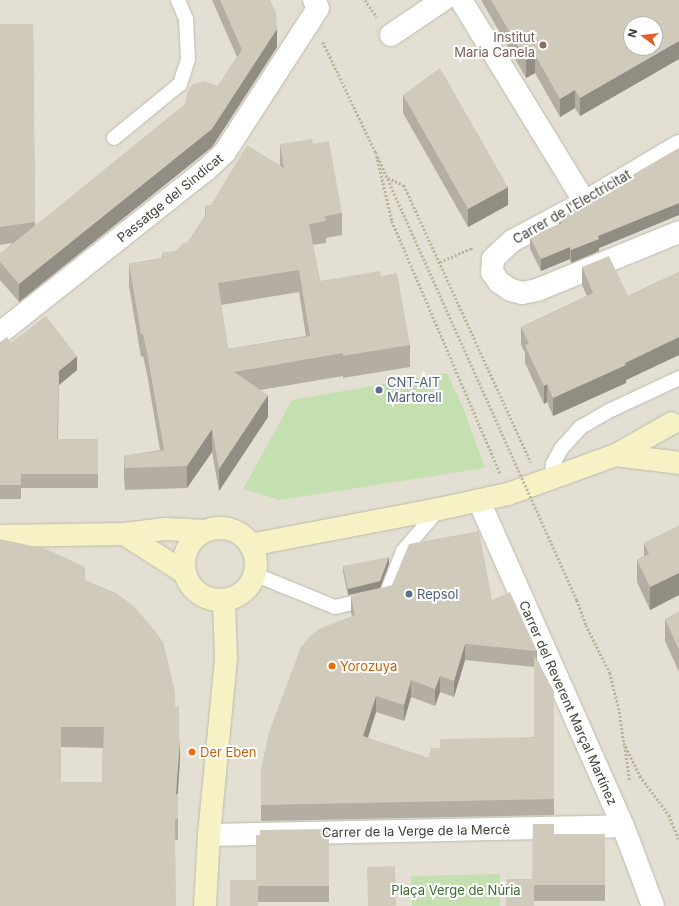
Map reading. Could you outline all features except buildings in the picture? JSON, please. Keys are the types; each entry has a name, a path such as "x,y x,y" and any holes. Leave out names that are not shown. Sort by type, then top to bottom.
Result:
{"main road":[{"path":"250,545 440,509 508,494 616,455 676,418"},
{"path":"676,418 668,444 673,455 679,460"},
{"path":"616,455 679,463"},
{"path":"0,536 124,534 166,529 205,531 220,528 232,530 243,536 250,545 254,554 254,574 243,591 234,597 224,600 212,599 201,595 193,588 185,573 124,534"},
{"path":"185,573 186,553 190,544 205,531"},
{"path":"204,906 209,835 226,658 224,600"}],"street":[{"path":"391,35 443,0"},
{"path":"461,0 585,202"},
{"name":"Passatge del Sindicat","path":"0,333 206,170 225,152 305,30 316,4"},
{"name":"Carrer de l'Electricitat","path":"677,237 538,290 522,293 511,290 499,282 492,272 493,259 512,241 585,202 679,146"},
{"name":"Carrer del Reverent Marçal Martínez","path":"479,501 622,826 653,906"},
{"name":"Carrer de la Verge de la Mercè","path":"209,835 622,826"}],"lane":[{"path":"114,138 180,84 188,60 186,19 178,0"},
{"path":"546,481 560,449 581,427 611,410 679,378"},
{"path":"254,574 335,608 386,595 403,551 440,509"}],"path":[{"path":"316,4 324,46 388,178 578,600 586,625 610,673 619,708 624,743 640,776 669,815 679,840"},
{"path":"376,152 392,221 508,494"},
{"path":"388,178 404,185 546,481"}],"shaded area":[{"path":"0,0 679,0 679,906 0,906"}],"green space":[{"path":"447,373 464,410 485,468 280,500 243,489 292,400"},
{"name":"Plaça Verge de Núria","path":"500,874 500,906 412,906 411,876"}],"place":[{"name":"Institut Maria Canela","path":"543,45"},
{"name":"CNT-AIT Martorell","path":"379,390"},
{"name":"Repsol","path":"409,594"},
{"name":"Yorozuya","path":"332,666"},
{"name":"Der Eben","path":"192,752"}]}
